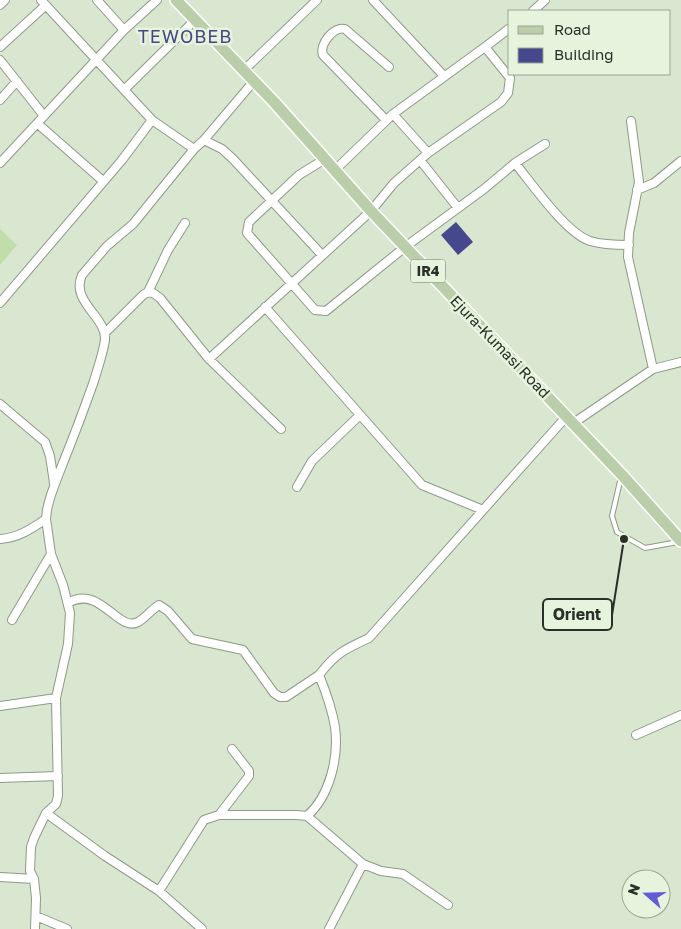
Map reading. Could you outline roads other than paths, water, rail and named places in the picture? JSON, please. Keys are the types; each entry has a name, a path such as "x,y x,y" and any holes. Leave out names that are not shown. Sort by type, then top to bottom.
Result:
{"main road":[{"name":"Ejura-Kumasi Road","path":"176,0 244,70 371,211 622,475 681,541"}],"street":[{"path":"0,5 5,0"},
{"path":"97,0 124,30"},
{"path":"0,163 124,30 157,0"},
{"path":"244,70 317,0"},
{"path":"373,0 444,76"},
{"path":"534,10 545,0"},
{"path":"0,47 44,3 152,120 194,149"},
{"path":"124,90 194,20"},
{"path":"386,120 323,55 321,50 324,43 338,28 345,29 389,67"},
{"path":"335,170 393,114 508,30"},
{"path":"209,359 371,211 394,183 420,160 501,102 508,93 510,78 486,47"},
{"path":"0,60 44,116"},
{"path":"0,100 17,81"},
{"path":"105,334 80,292 79,280 107,246 133,224 194,149 204,140 254,81"},
{"path":"393,114 428,153"},
{"path":"0,303 122,160 152,120"},
{"path":"631,121 639,182 629,233 628,257 653,369"},
{"path":"38,124 103,181"},
{"path":"204,140 222,149 322,255"},
{"path":"325,160 299,175 249,222 247,233 315,310 326,311 405,247 516,163 545,144"},
{"path":"420,160 458,208"},
{"path":"637,190 654,183 681,161"},
{"path":"516,163 570,228 588,240 609,245 629,244"},
{"path":"35,929 34,879 30,871 31,847 46,814 56,804 58,796 56,698 68,644 70,613 64,585 51,554 46,519 48,504 98,368 105,334 148,292 168,250 185,223"},
{"path":"148,292 160,298 209,359 280,429"},
{"path":"266,307 422,486 483,510"},
{"path":"68,603 76,598 88,598 130,624 138,623 150,610 159,605 168,611 192,639 243,650 274,692 280,697 286,697 319,675 330,660 344,649 369,638 483,510 569,420 653,369 681,362"},
{"path":"0,404 45,442 50,456 55,485"},
{"path":"297,487 312,461 360,415"},
{"path":"0,539 15,537 31,530 46,519"},
{"path":"12,620 51,554"},
{"path":"308,816 328,788 336,754 335,728 329,700 319,675"},
{"path":"0,706 56,698"},
{"path":"636,735 681,715"},
{"path":"219,815 249,776 249,771 232,749"},
{"path":"0,778 58,776"},
{"path":"46,814 105,856 160,891 197,928"},
{"path":"160,891 204,820 219,815 297,815 308,816 363,864 381,871 403,874 448,904"},
{"path":"329,929 363,864"},
{"path":"0,877 34,879"},
{"path":"36,916 67,929"}],"lane":[{"path":"622,475 612,516 617,532 645,548 681,541"}],"place":[{"name":"Orient","path":"624,539"}],"district":[{"name":"TEWOBEB","path":"185,37"}]}
